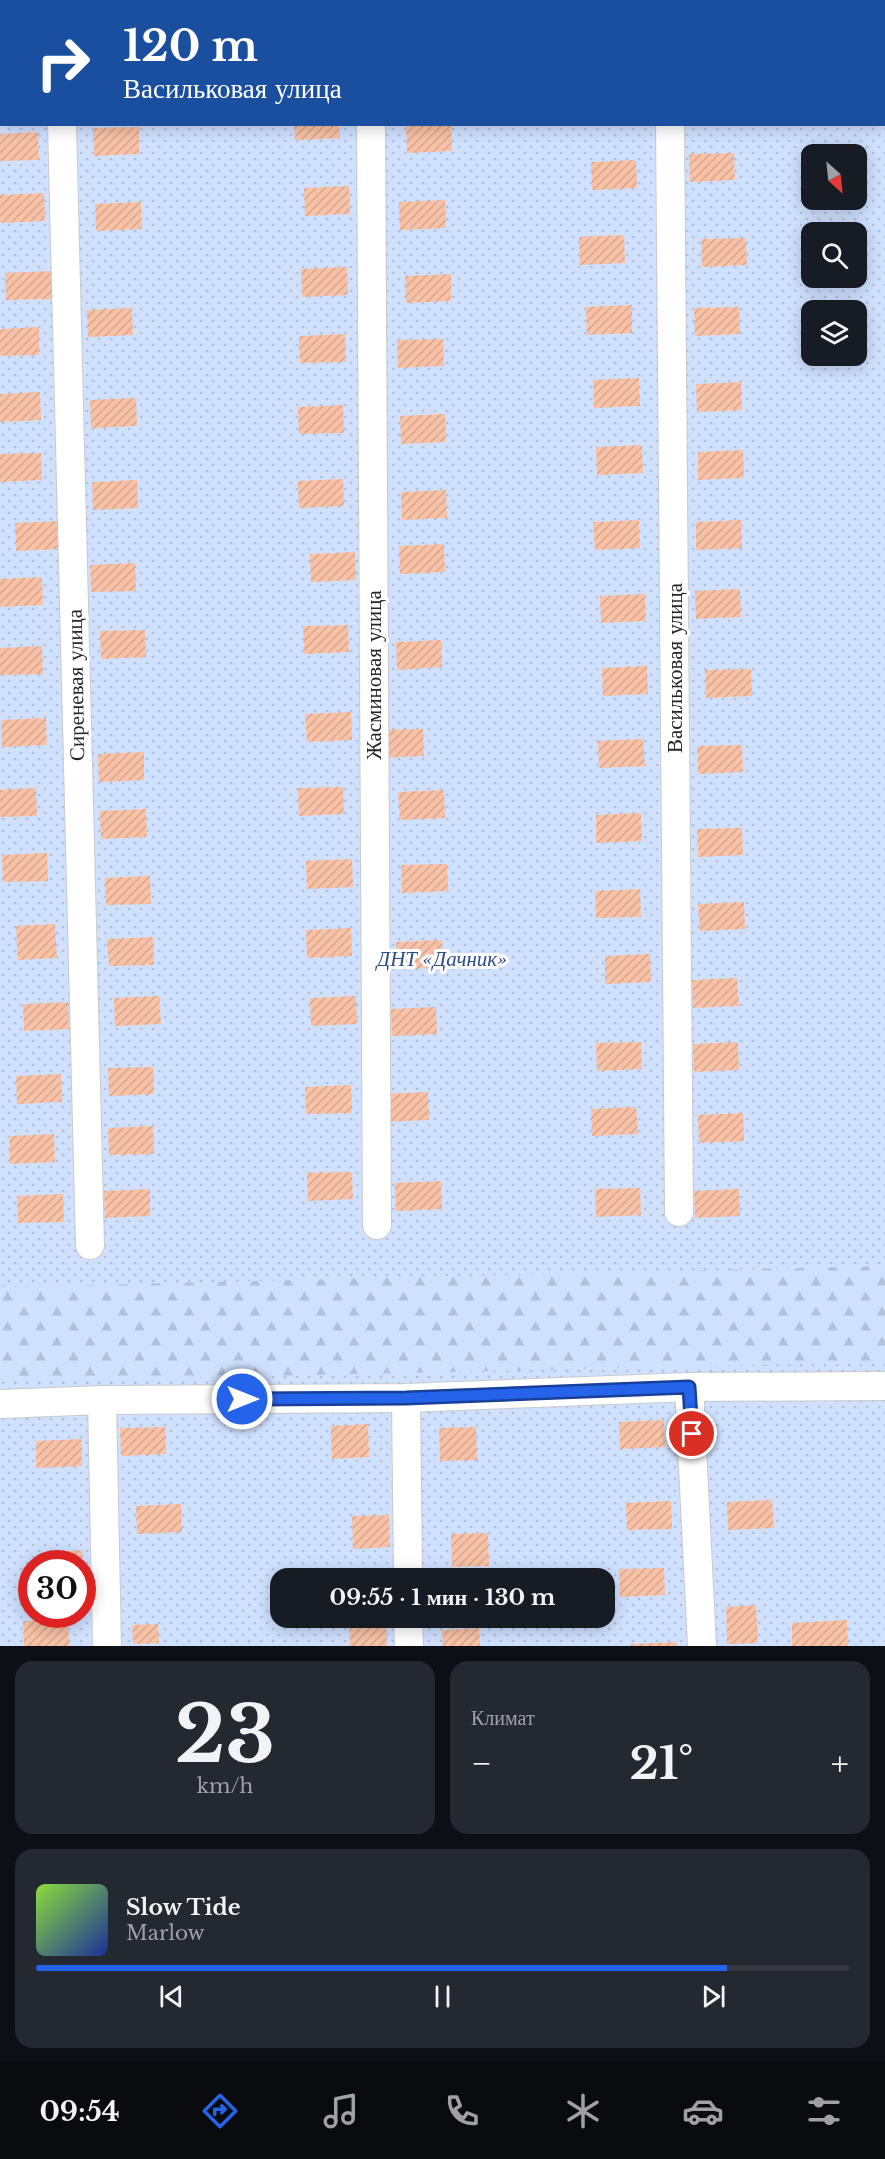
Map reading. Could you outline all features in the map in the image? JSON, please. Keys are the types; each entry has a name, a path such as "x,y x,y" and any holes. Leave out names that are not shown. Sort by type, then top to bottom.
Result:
{"street":[{"name":"Сиреневая улица","path":"62,126 90,1245"},
{"name":"Жасминовая улица","path":"370,126 377,1225"},
{"name":"Васильковая улица","path":"670,126 679,1212"},
{"path":"0,1404 102,1400 406,1398 689,1387 885,1386"},
{"path":"689,1387 702,1646"},
{"path":"406,1398 408,1568"},
{"path":"102,1400 107,1646"},
{"path":"408,1628 409,1646"}],"green space":[{"name":"ДНТ «Дачник»","path":"0,126 885,126 885,1646 0,1646"},
{"path":"885,1266 885,1362 0,1382 0,1287"}],"building":[{"path":"294,126 339,126 340,138 295,140"},
{"path":"406,126 451,126 452,151 407,153"},
{"path":"139,127 139,154 94,156 93,128"},
{"path":"38,132 39,160 0,161 0,134"},
{"path":"734,153 735,180 690,182 689,154"},
{"path":"636,160 637,188 592,190 591,162"},
{"path":"349,186 350,214 305,216 304,188"},
{"path":"44,193 45,221 0,223 0,195"},
{"path":"445,200 446,228 400,230 399,202"},
{"path":"141,202 142,229 96,231 95,204"},
{"path":"624,235 625,263 580,265 579,237"},
{"path":"746,238 747,265 702,267 701,239"},
{"path":"347,267 348,295 302,297 301,269"},
{"path":"51,271 52,299 6,300 5,273"},
{"path":"451,274 451,301 406,303 405,276"},
{"path":"632,305 632,333 587,335 586,307"},
{"path":"739,307 740,334 695,336 694,308"},
{"path":"132,308 133,335 88,337 87,310"},
{"path":"39,327 39,355 0,356 0,329"},
{"path":"345,334 346,362 300,363 299,336"},
{"path":"443,339 444,366 398,368 397,340"},
{"path":"639,378 640,406 594,408 593,380"},
{"path":"741,382 742,410 697,412 696,384"},
{"path":"40,392 41,420 0,422 0,394"},
{"path":"136,398 137,426 91,428 90,400"},
{"path":"343,405 344,433 299,434 298,407"},
{"path":"445,414 446,442 401,444 400,416"},
{"path":"642,445 643,473 597,475 596,447"},
{"path":"743,450 744,478 698,480 698,452"},
{"path":"41,453 42,480 0,482 0,454"},
{"path":"343,479 344,506 299,508 298,481"},
{"path":"137,480 138,508 93,510 92,482"},
{"path":"446,490 447,518 402,520 401,492"},
{"path":"639,520 640,548 595,550 593,522"},
{"path":"741,520 742,548 696,550 696,522"},
{"path":"60,521 61,549 16,551 15,523"},
{"path":"444,544 445,572 400,574 399,546"},
{"path":"355,552 356,580 311,582 310,554"},
{"path":"135,563 136,591 91,592 90,565"},
{"path":"42,577 43,605 0,607 0,579"},
{"path":"740,589 741,617 696,619 695,591"},
{"path":"645,594 646,621 601,623 600,596"},
{"path":"348,625 349,652 304,654 303,626"},
{"path":"145,630 146,657 101,659 100,631"},
{"path":"441,640 442,667 397,670 396,642"},
{"path":"42,646 43,674 0,675 0,648"},
{"path":"647,666 648,694 603,696 602,668"},
{"path":"751,669 752,696 706,698 705,670"},
{"path":"351,712 352,740 307,742 305,714"},
{"path":"46,718 47,745 2,747 1,720"},
{"path":"423,729 424,756 379,758 378,730"},
{"path":"643,739 645,766 599,768 598,741"},
{"path":"742,745 743,772 698,774 697,746"},
{"path":"144,752 144,780 99,782 98,754"},
{"path":"343,787 344,814 299,816 298,788"},
{"path":"36,788 37,816 0,817 0,790"},
{"path":"444,790 445,818 400,820 398,792"},
{"path":"146,809 147,837 101,839 100,811"},
{"path":"641,813 642,841 596,843 596,815"},
{"path":"742,828 743,855 698,857 697,829"},
{"path":"47,853 48,881 3,882 2,855"},
{"path":"352,859 353,887 307,889 306,861"},
{"path":"447,864 448,891 402,893 401,865"},
{"path":"150,876 151,904 106,905 105,878"},
{"path":"640,889 641,917 596,918 595,891"},
{"path":"744,902 745,929 700,931 698,904"},
{"path":"55,924 57,958 18,960 16,926"},
{"path":"351,928 352,956 307,958 306,930"},
{"path":"153,937 154,965 109,966 107,939"},
{"path":"442,940 443,968 397,969 396,942"},
{"path":"650,954 651,982 605,984 605,956"},
{"path":"737,978 739,1006 693,1008 692,980"},
{"path":"159,996 161,1024 115,1026 114,998"},
{"path":"356,996 357,1024 311,1026 310,998"},
{"path":"68,1002 69,1029 24,1031 23,1004"},
{"path":"436,1007 437,1034 392,1036 391,1009"},
{"path":"641,1042 642,1069 597,1071 596,1043"},
{"path":"738,1042 739,1070 694,1072 693,1044"},
{"path":"153,1067 154,1094 109,1096 108,1068"},
{"path":"61,1074 62,1102 17,1104 16,1076"},
{"path":"351,1085 352,1113 306,1114 305,1087"},
{"path":"428,1092 429,1120 384,1122 383,1094"},
{"path":"636,1107 638,1134 592,1136 591,1109"},
{"path":"743,1113 744,1141 699,1143 698,1115"},
{"path":"153,1126 154,1154 109,1155 108,1128"},
{"path":"54,1134 55,1162 10,1164 9,1136"},
{"path":"352,1172 353,1199 308,1201 307,1173"},
{"path":"441,1181 442,1209 396,1211 395,1183"},
{"path":"640,1188 641,1215 596,1217 595,1189"},
{"path":"150,1189 150,1216 105,1218 104,1191"},
{"path":"739,1189 740,1216 695,1218 694,1191"},
{"path":"63,1194 64,1222 18,1223 17,1196"},
{"path":"664,1420 665,1447 620,1449 619,1422"},
{"path":"368,1424 369,1457 332,1459 331,1426"},
{"path":"165,1427 166,1454 121,1456 120,1428"},
{"path":"476,1427 477,1460 440,1461 439,1428"},
{"path":"81,1439 82,1466 36,1468 36,1441"},
{"path":"772,1500 774,1528 728,1530 727,1502"},
{"path":"671,1501 672,1529 627,1530 626,1503"},
{"path":"181,1504 182,1532 137,1534 136,1506"},
{"path":"389,1515 390,1547 353,1549 352,1516"},
{"path":"488,1533 489,1566 452,1567 451,1534"},
{"path":"664,1568 665,1595 620,1597 619,1569"},
{"path":"756,1605 758,1643 727,1644 726,1607"},
{"path":"847,1620 848,1646 792,1646 792,1623"},
{"path":"158,1624 159,1643 133,1644 132,1625"},
{"path":"23,1628 68,1628 69,1646 24,1646"},
{"path":"349,1628 386,1628 387,1646 350,1646"},
{"path":"479,1628 480,1646 443,1646 442,1630"},
{"path":"676,1642 677,1646 631,1646 631,1644"}],"route":[{"path":"242,1399 406,1398 689,1387 692,1434"}]}
